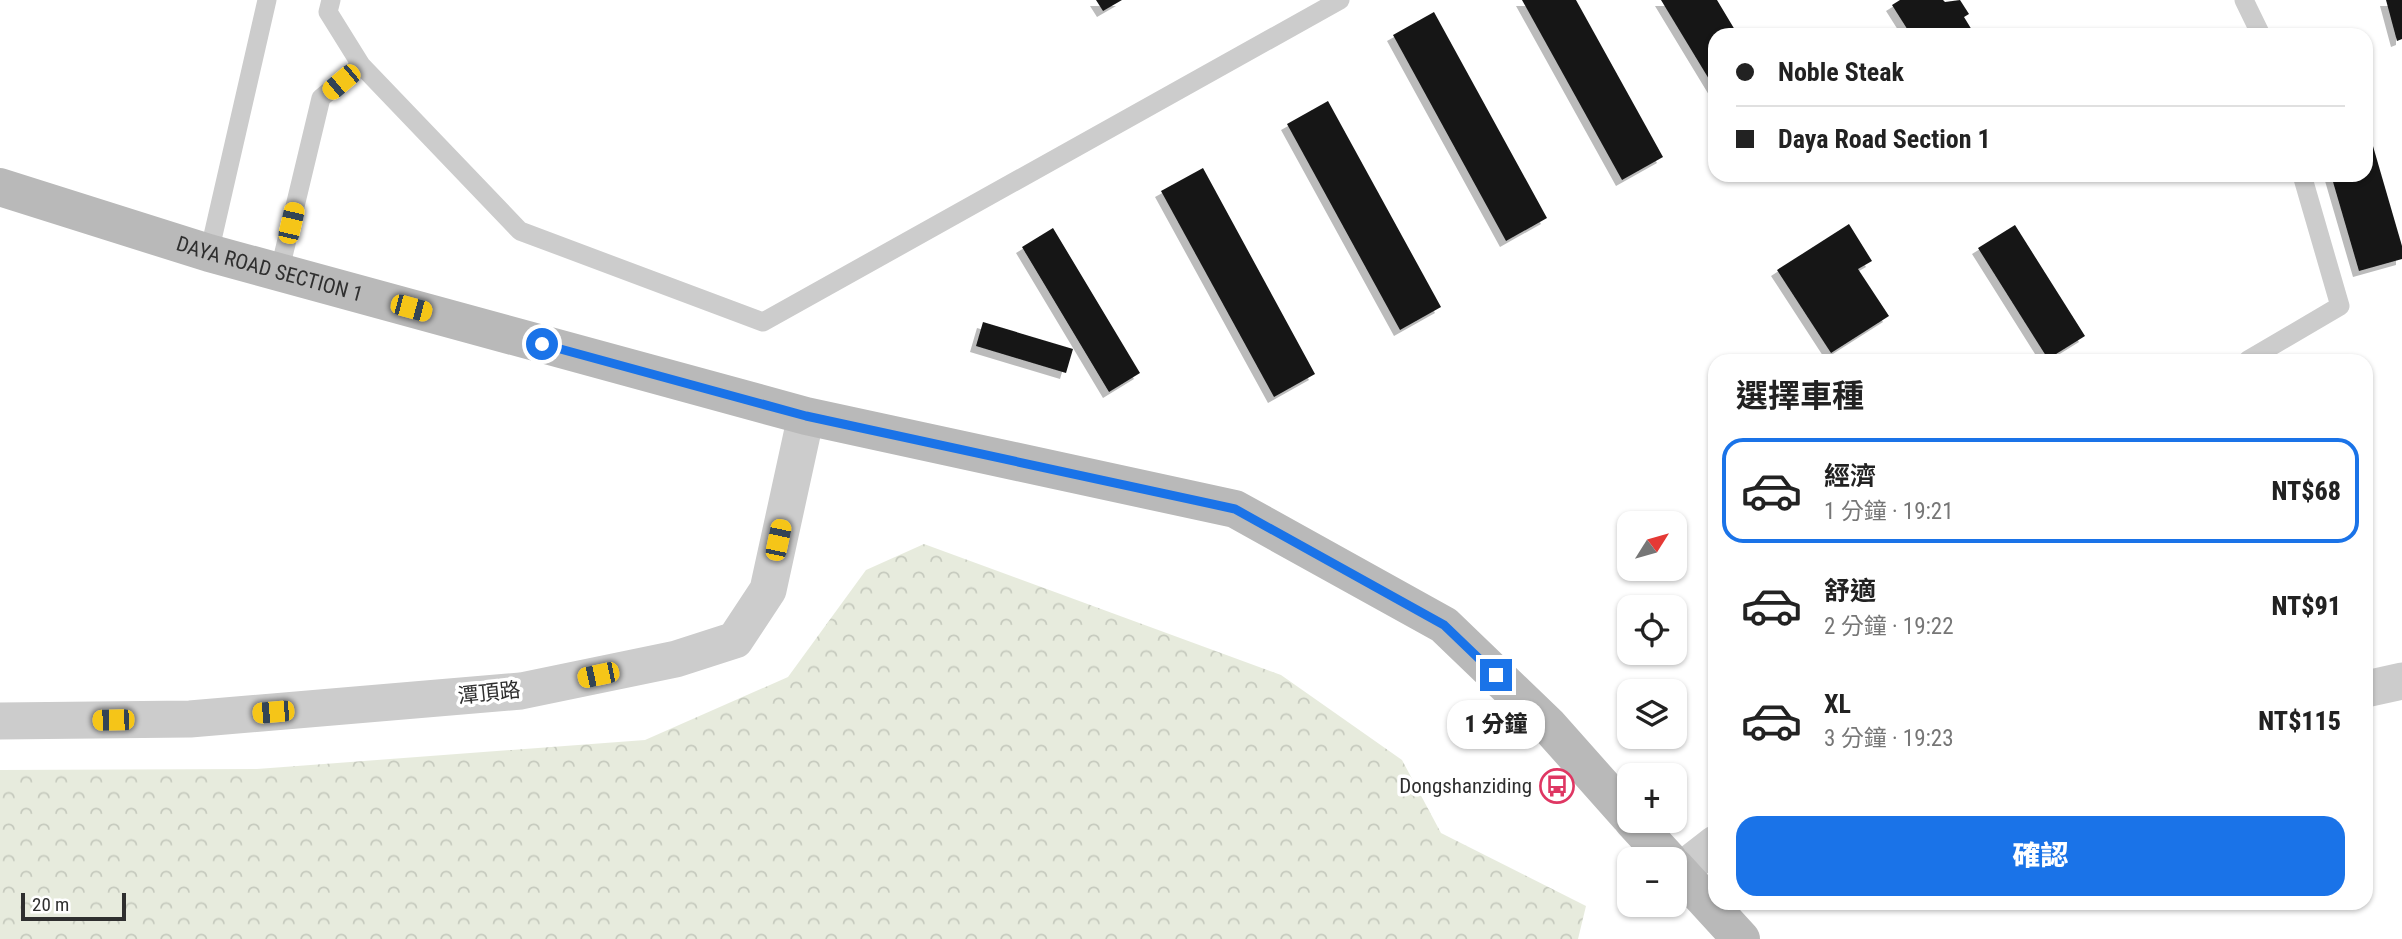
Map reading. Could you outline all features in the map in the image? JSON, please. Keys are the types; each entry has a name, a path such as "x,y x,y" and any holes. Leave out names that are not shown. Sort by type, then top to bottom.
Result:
{"main road":[{"name":"DAYA ROAD SECTION 1","path":"0,187 279,273 806,416 1235,509 1444,625 1548,725 1617,803"},
{"path":"1644,833 1657,847"},
{"path":"1687,880 1708,903"},
{"path":"1714,910 1741,939"}],"street":[{"name":"潭頂路","path":"0,721 190,719 521,691 676,659 735,640 768,590 806,416"},
{"path":"2373,687 2402,681"},
{"path":"1687,859 1708,848"}],"lane":[{"path":"209,253 267,0"},
{"path":"331,0 328,12 361,65 520,231 763,322 1340,0"},
{"path":"2244,0 2258,28"},
{"path":"279,273 321,98 361,65"},
{"path":"2258,354 2340,306 2304,182"}],"green space":[{"path":"924,544 1281,675 1402,760 1441,833 1586,906 1578,939 0,939 0,770 257,769 645,740 788,677 866,570"}],"building":[{"path":"1096,0 1122,0 1103,11"},
{"path":"1522,0 1576,0 1663,157 1622,180"},
{"path":"1661,0 1717,0 1734,28 1708,28 1708,77"},
{"path":"1900,0 1960,0 1969,14 1964,17 1971,28 1907,28 1892,5"},
{"path":"2386,0 2402,0 2402,39 2397,41"},
{"path":"1434,12 1547,218 1506,241 1393,35"},
{"path":"1328,101 1441,307 1400,330 1287,124"},
{"path":"2373,146 2402,246 2402,259 2359,271 2333,182 2373,182"},
{"path":"1203,168 1315,374 1274,397 1161,191"},
{"path":"1849,224 1872,261 1858,269 1889,316 1831,353 1777,270"},
{"path":"2015,225 2085,336 2056,354 2045,354 1978,248"},
{"path":"1053,228 1140,373 1109,392 1022,247"},
{"path":"983,322 1073,349 1066,373 976,346"}],"place":[{"name":"Dongshanziding","path":"1557,786"}],"route":[{"path":"542,344 806,416 1235,509 1444,625 1496,675"}]}
